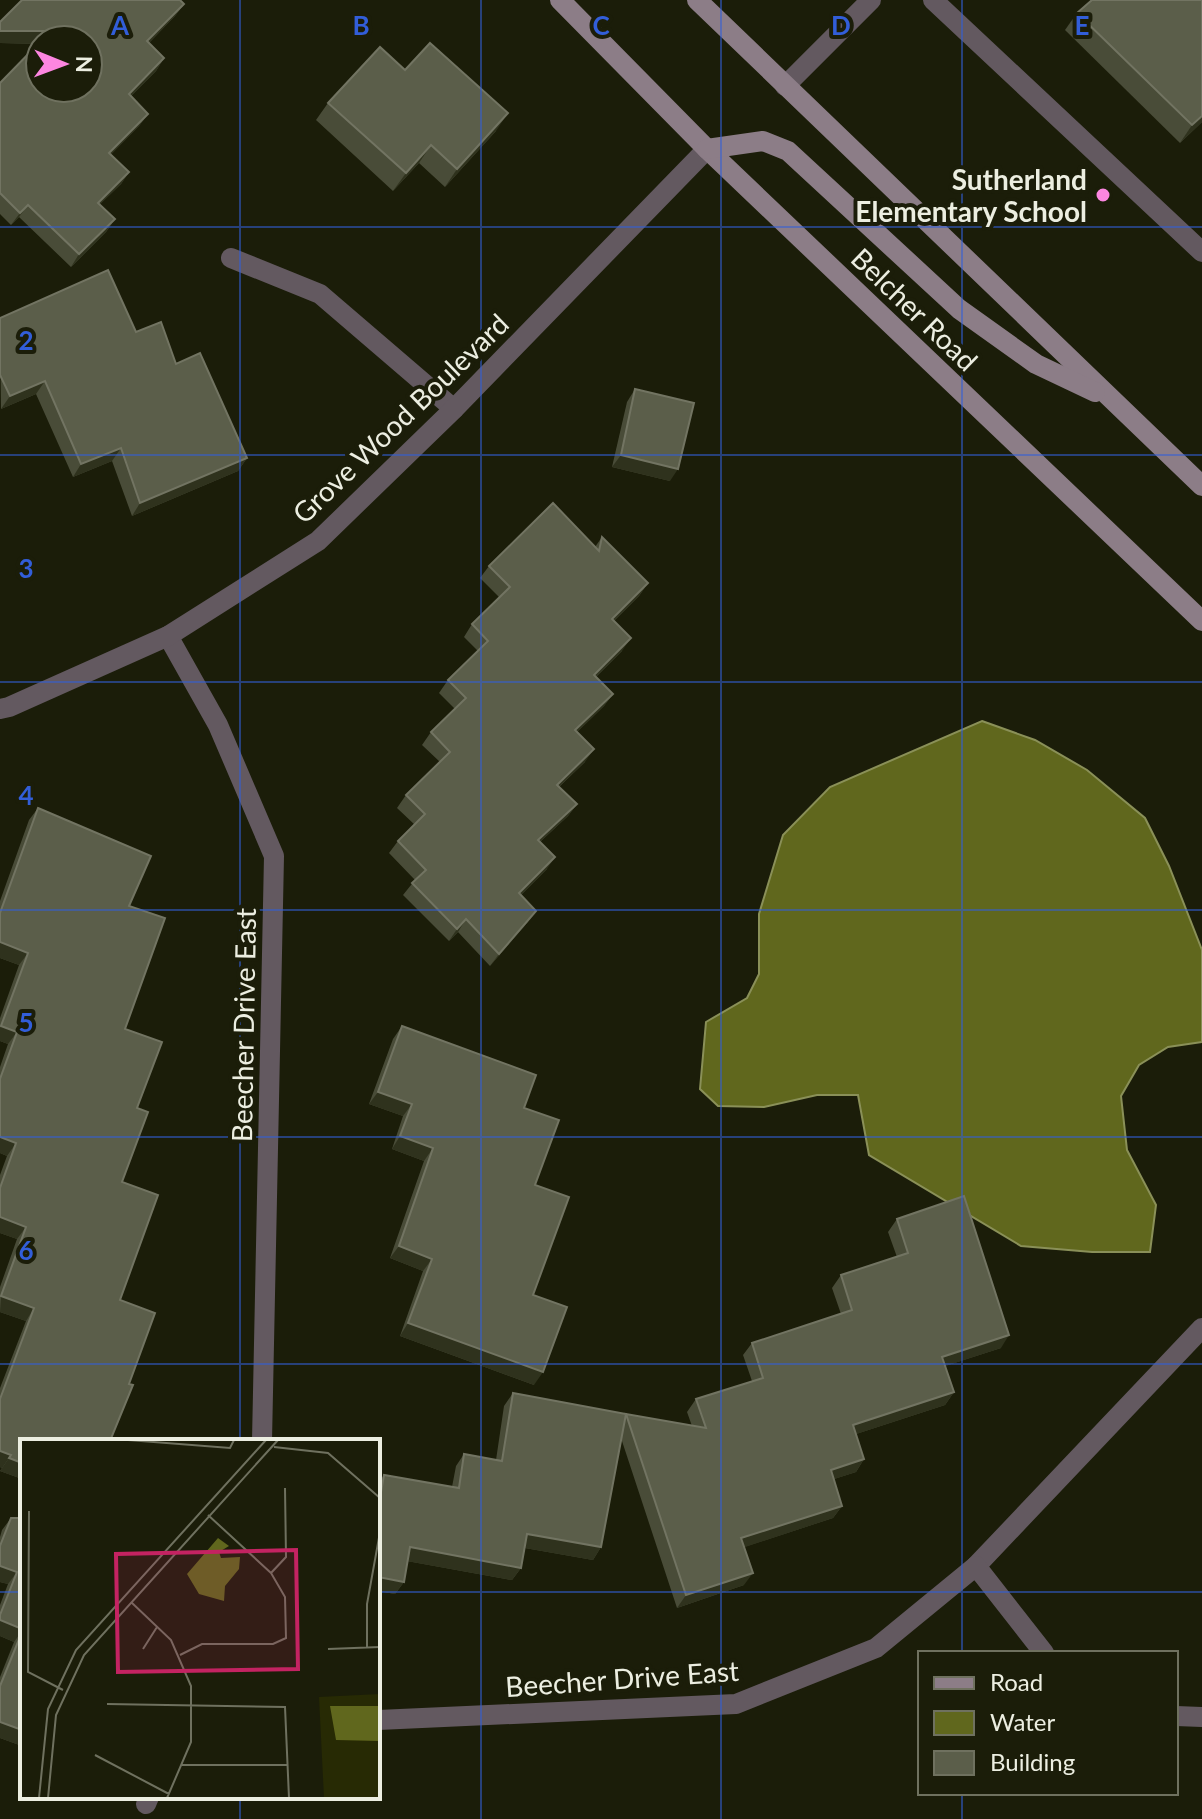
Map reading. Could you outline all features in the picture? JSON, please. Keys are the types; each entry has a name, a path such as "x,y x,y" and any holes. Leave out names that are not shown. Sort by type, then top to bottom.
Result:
{"main road":[{"name":"Belcher Road","path":"560,0 707,149 1202,621"},
{"path":"697,0 1202,486"},
{"path":"707,149 763,141 788,151 959,309 1036,364 1113,400"}],"street":[{"path":"785,86 871,0"},
{"path":"933,0 1202,252"},
{"name":"Grove Wood Boulevard","path":"0,709 168,636 318,541 454,409 707,149"},
{"path":"231,258 320,294 454,409"},
{"name":"Beecher Drive East","path":"168,636 218,725 274,856 262,1439"},
{"name":"Beecher Drive East","path":"380,1720 736,1704 876,1648 976,1566 1202,1328"},
{"path":"976,1566 1042,1651"},
{"path":"1178,1716 1202,1717"}],"water":[{"path":"982,721 1035,740 1087,770 1145,818 1169,866 1202,950 1202,1042 1168,1047 1139,1065 1121,1096 1127,1150 1156,1205 1150,1252 1092,1252 1021,1246 869,1155 858,1095 817,1095 764,1107 718,1106 700,1089 706,1022 747,998 759,974 759,914 783,835 830,787"}],"building":[{"path":"22,0 180,0 184,4 147,41 164,58 129,94 148,114 109,153 129,172 98,203 115,219 79,254 28,205 20,213 0,193 0,83 24,58 24,104 104,104 104,24 24,24 24,31 0,31 0,22"},
{"path":"1092,0 1202,0 1202,116 1192,125 1077,13"},
{"path":"430,43 508,113 457,169 431,145 406,173 328,103 380,47 405,70"},
{"path":"108,270 136,332 161,322 176,364 200,353 247,458 140,503 121,448 81,464 45,381 10,396 0,375 0,318"},
{"path":"635,389 694,403 678,469 621,455"},
{"path":"553,503 599,551 602,537 648,583 612,619 631,638 594,675 613,694 575,730 594,749 557,785 577,804 538,840 555,857 519,893 536,911 499,954 466,919 457,929 412,883 426,870 398,841 425,814 406,795 450,752 431,732 466,698 448,680 488,641 472,624 510,587 489,566"},
{"path":"38,808 151,856 129,906 165,918 125,1029 162,1042 137,1108 148,1112 122,1182 158,1195 120,1300 155,1313 129,1384 133,1385 111,1439 20,1439 20,1462 0,1451 0,1399 34,1308 1,1296 26,1227 0,1217 0,1188 16,1143 0,1137 0,1079 17,1032 1,1026 28,953 0,942 0,913"},
{"path":"402,1026 536,1075 524,1108 559,1120 535,1185 569,1197 533,1295 567,1307 543,1372 408,1323 432,1259 399,1246 433,1148 400,1136 412,1104 378,1092"},
{"path":"964,1196 1009,1335 942,1357 954,1392 853,1425 864,1459 831,1470 842,1506 741,1538 753,1573 686,1595 626,1414 706,1428 696,1399 763,1378 752,1343 852,1310 841,1275 908,1253 897,1219"},
{"path":"513,1393 626,1414 601,1547 527,1534 521,1568 410,1547 404,1582 380,1577 380,1498 384,1475 459,1488 464,1454 502,1461"},
{"path":"11,1518 20,1518 20,1628 0,1620 17,1572 0,1566 0,1546"},
{"path":"20,1637 20,1729 0,1722 0,1686"}],"place":[{"name":"Sutherland Elementary School","path":"1103,195"}]}
